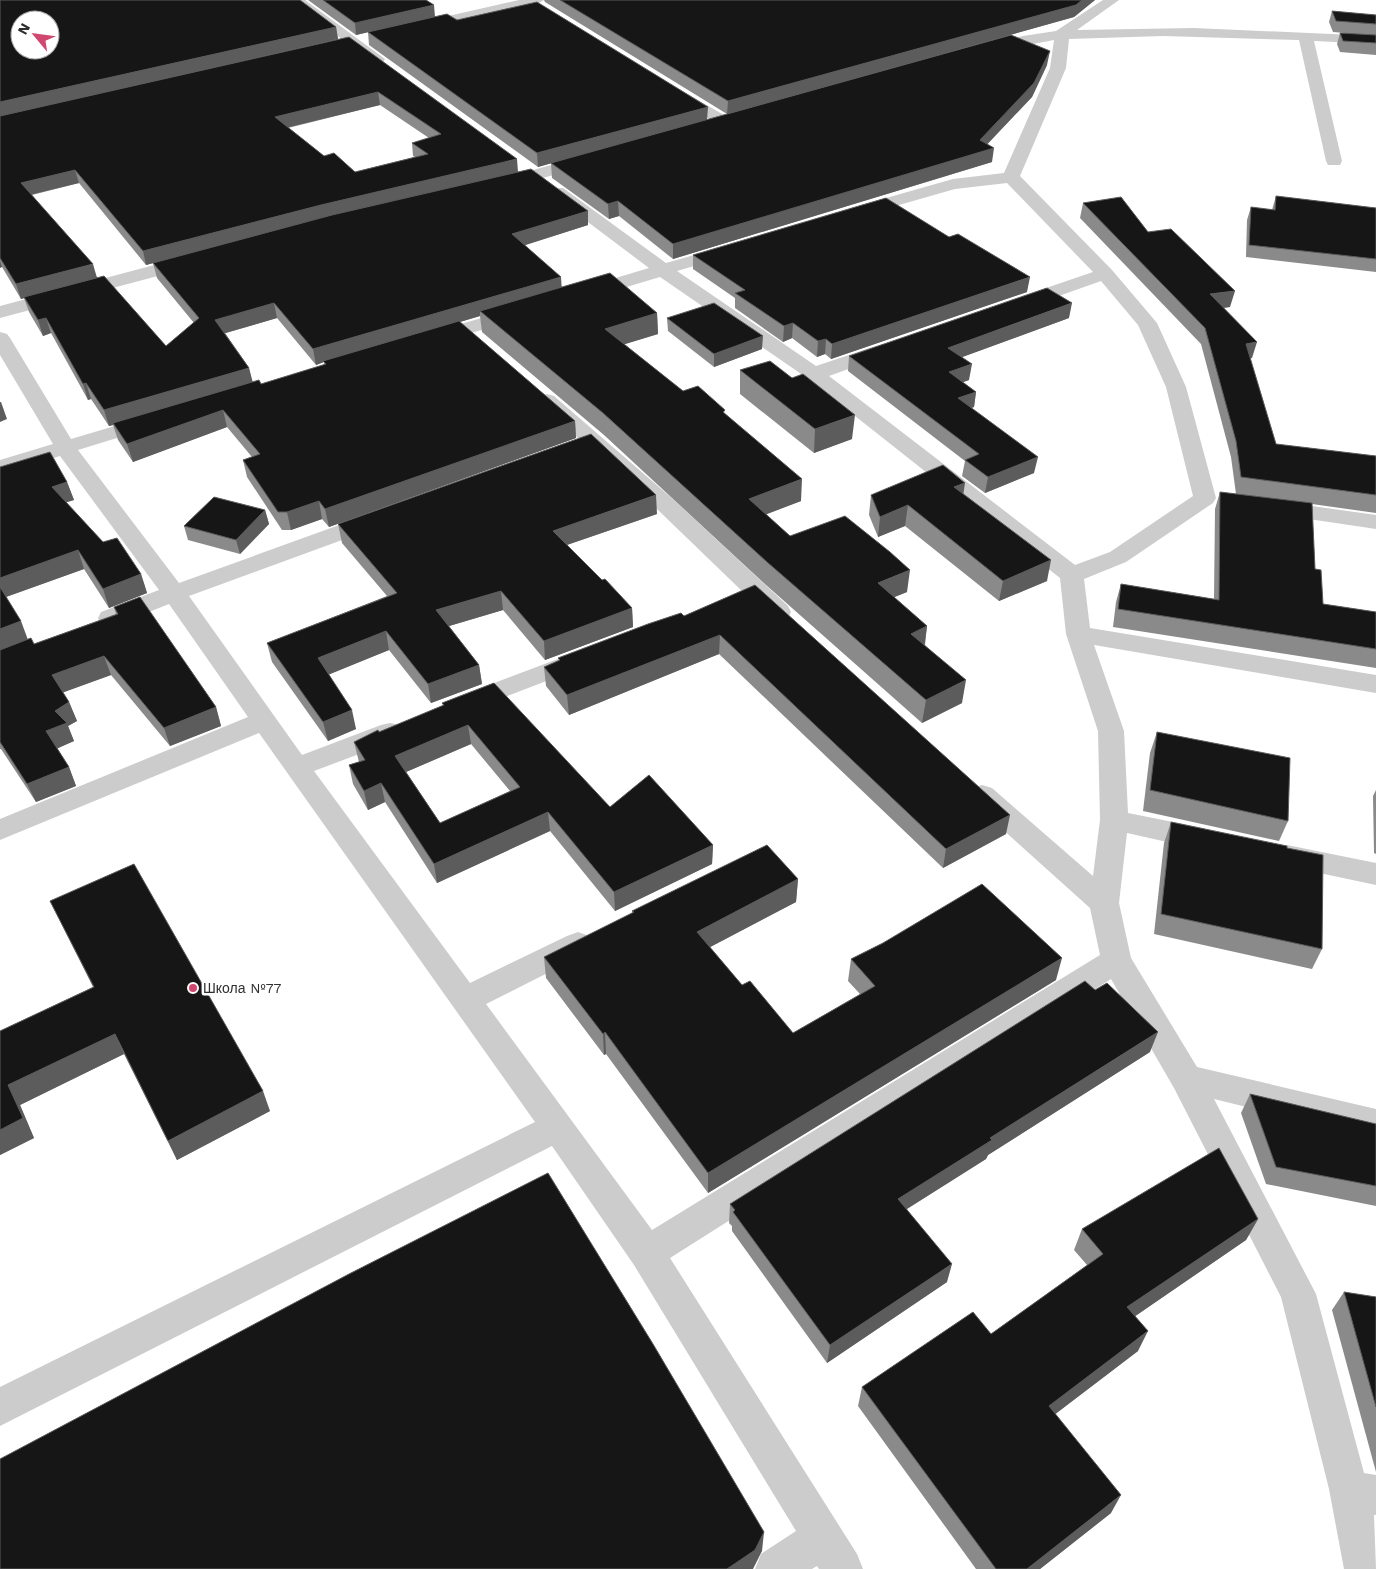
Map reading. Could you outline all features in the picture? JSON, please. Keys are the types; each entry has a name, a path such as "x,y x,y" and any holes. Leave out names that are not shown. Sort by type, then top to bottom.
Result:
{"street":[{"path":"296,0 394,71"},
{"path":"1062,33 1112,0"},
{"path":"404,31 532,1 547,12"},
{"path":"970,53 1018,40 1062,33 1193,30 1376,40"},
{"path":"1011,177 1058,68 1062,33"},
{"path":"1306,36 1334,161"},
{"path":"336,46 374,38"},
{"path":"666,86 725,122"},
{"path":"706,128 744,117"},
{"path":"601,156 523,172 814,374 1072,576 1078,634 1111,731 1114,820 1104,903 1116,960 1186,1078 1298,1294 1362,1492 1365,1569"},
{"path":"841,217 953,184 1011,177"},
{"path":"1011,177 1105,274 1146,323 1172,379 1214,499 1118,558 1072,576"},
{"path":"568,298 748,245"},
{"path":"0,312 209,256"},
{"path":"1001,309 1105,274"},
{"path":"416,343 530,310"},
{"path":"464,329 486,348"},
{"path":"0,338 65,447 174,593 647,1253 832,1553 776,1569"},
{"path":"814,374 898,345"},
{"path":"530,385 666,505 792,624"},
{"path":"0,467 169,416"},
{"path":"567,451 595,441"},
{"path":"1252,504 1376,522"},
{"path":"91,626 174,593 398,512"},
{"path":"728,602 756,591"},
{"path":"1078,634 1376,684"},
{"path":"444,711 600,651"},
{"path":"0,830 264,721"},
{"path":"297,767 407,725"},
{"path":"966,781 1104,903"},
{"path":"1114,820 1231,844"},
{"path":"1260,850 1376,874"},
{"path":"465,1000 605,931"},
{"path":"647,1253 1116,960"},
{"path":"1186,1078 1376,1124"},
{"path":"0,1407 558,1127"}],"building":[{"path":"0,0 300,0 336,27 0,102"},
{"path":"323,0 426,0 434,5 355,23"},
{"path":"560,0 1082,0 1076,5 728,101"},
{"path":"537,2 708,107 537,153 368,32 447,14 457,20"},
{"path":"1332,11 1376,15 1376,24 1336,21"},
{"path":"1340,33 1376,35 1376,43 1343,41"},
{"path":"1011,35 1050,51 1034,83 980,140 994,148 673,244 618,201 608,204 551,163"},
{"path":"349,37 517,159 321,205 143,251 75,170 21,183 93,264 16,284 0,258 0,116","holes":["378,92 441,134 412,143 428,154 355,172 334,153 324,156 275,117"]},
{"path":"531,169 588,211 512,234 561,277 313,349 274,303 215,320 249,368 104,410 86,383 83,384 46,318 38,320 24,297 104,276 166,346 199,318 153,263 332,215"},
{"path":"1276,196 1376,208 1376,259 1249,245 1251,207 1275,210"},
{"path":"1121,197 1148,232 1171,229 1235,291 1210,294 1257,342 1246,344 1276,444 1376,456 1376,495 1241,477 1236,441 1205,328 1083,203"},
{"path":"886,198 949,237 958,234 1030,277 832,344 826,339 818,341 793,323 784,326 735,293 745,290 693,255"},
{"path":"610,273 657,313 605,329 683,391 698,386 725,410 723,412 802,479 749,499 790,536 845,516 890,552 910,570 878,583 927,626 911,634 966,680 926,700 767,562 603,413 480,311"},
{"path":"1047,288 1072,303 948,348 972,364 949,372 976,392 958,398 1038,457 988,477 965,460 979,454 849,356"},
{"path":"714,303 763,336 714,354 667,318"},
{"path":"459,321 575,421 325,509 319,501 287,512 278,512 243,460 260,454 223,410 127,444 113,423 259,380 261,384 326,364 323,361"},
{"path":"770,361 792,378 803,374 855,415 815,429 740,370"},
{"path":"591,434 656,495 553,531 602,580 605,579 632,608 544,641 501,591 436,610 479,665 428,684 386,631 318,658 352,710 323,722 267,643 397,593 338,524"},
{"path":"50,452 67,482 52,487 103,542 117,538 141,574 103,589 78,550 0,578 0,467"},
{"path":"943,465 965,483 954,487 1051,560 1003,581 908,505 880,517 871,495"},
{"path":"1220,492 1312,503 1315,569 1321,570 1323,604 1376,612 1376,649 1118,609 1121,584 1219,600"},
{"path":"214,497 265,510 236,540 184,526"},
{"path":"755,585 1010,815 946,849 720,635 567,695 544,667 560,660 558,658 681,613 684,616"},
{"path":"0,587 21,621 0,629"},
{"path":"140,597 216,707 164,728 104,656 52,675 69,702 55,711 67,723 46,731 69,767 27,784 0,742 0,650 31,638 34,644 118,614 114,607"},
{"path":"494,683 610,807 649,775 713,845 614,892 548,812 434,864 381,783 364,791 349,765 365,760 354,742 378,730 379,732 444,705 442,703","holes":["468,725 520,787 440,823 395,756"]},
{"path":"1157,732 1290,758 1288,821 1150,790"},
{"path":"1171,822 1323,855 1322,949 1161,914"},
{"path":"767,845 798,879 697,932 742,985 750,981 793,1033 875,986 851,959 883,943 982,884 1062,958 708,1173 605,1032 603,1034 544,957 634,912 632,911"},
{"path":"134,864 263,1091 168,1141 115,1034 8,1085 23,1118 0,1130 0,1031 94,987 50,901"},
{"path":"1085,981 1095,990 1107,983 1158,1032 990,1138 992,1140 898,1199 952,1264 830,1345 733,1212 735,1210 730,1204"},
{"path":"1250,1094 1376,1124 1376,1186 1276,1167"},
{"path":"1219,1148 1258,1219 1127,1307 1148,1331 1049,1406 1121,1495 1027,1569 996,1569 862,1387 973,1312 991,1334 1103,1254 1082,1229"},
{"path":"548,1173 653,1344 764,1532 755,1550 727,1569 0,1569 0,1459 349,1274"},
{"path":"1344,1292 1376,1297 1376,1407"}],"place":[{"name":"Школа №77","path":"193,988"}]}
